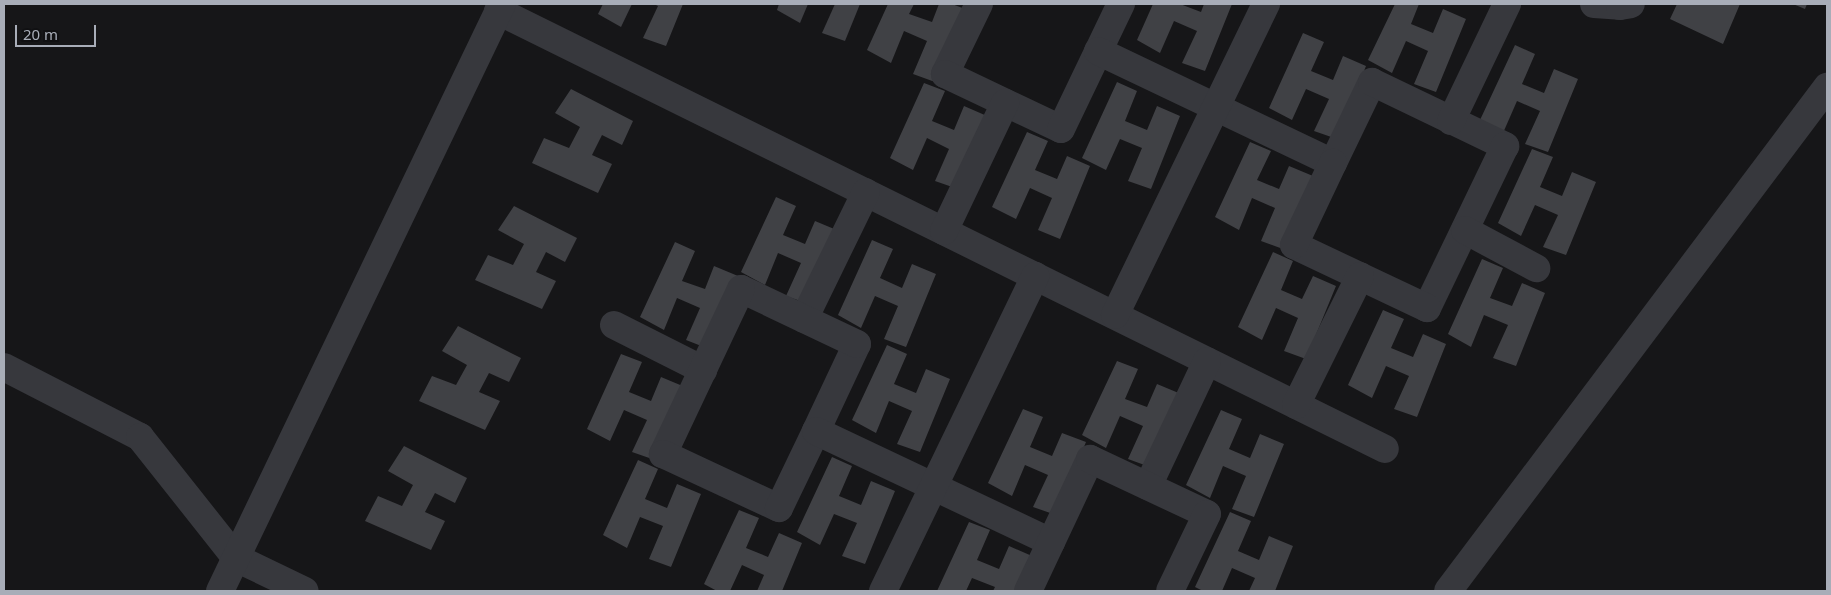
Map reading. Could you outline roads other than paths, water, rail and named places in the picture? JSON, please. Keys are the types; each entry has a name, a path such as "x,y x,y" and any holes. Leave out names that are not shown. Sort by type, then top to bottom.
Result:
{"street":[{"path":"979,4 945,74 1061,129 1121,4"},
{"path":"1114,315 1266,4"},
{"path":"1451,120 1507,4"},
{"path":"1594,4 1620,6 1631,4"},
{"path":"220,591 500,7 944,231 1385,449"},
{"path":"1098,51 1333,163"},
{"path":"1372,82 1505,146 1427,308 1294,244 1333,163 1372,82"},
{"path":"1448,591 1827,87"},
{"path":"944,231 1005,103"},
{"path":"804,319 866,192"},
{"path":"1465,230 1536,268"},
{"path":"882,591 1035,276"},
{"path":"1296,405 1360,276"},
{"path":"741,289 857,344 779,508 663,454 703,370 741,289"},
{"path":"614,325 703,370"},
{"path":"1148,486 1207,361"},
{"path":"4,367 140,437 236,558 305,591"},
{"path":"816,431 1051,542"},
{"path":"1028,591 1090,459 1207,514 1170,591"}]}
